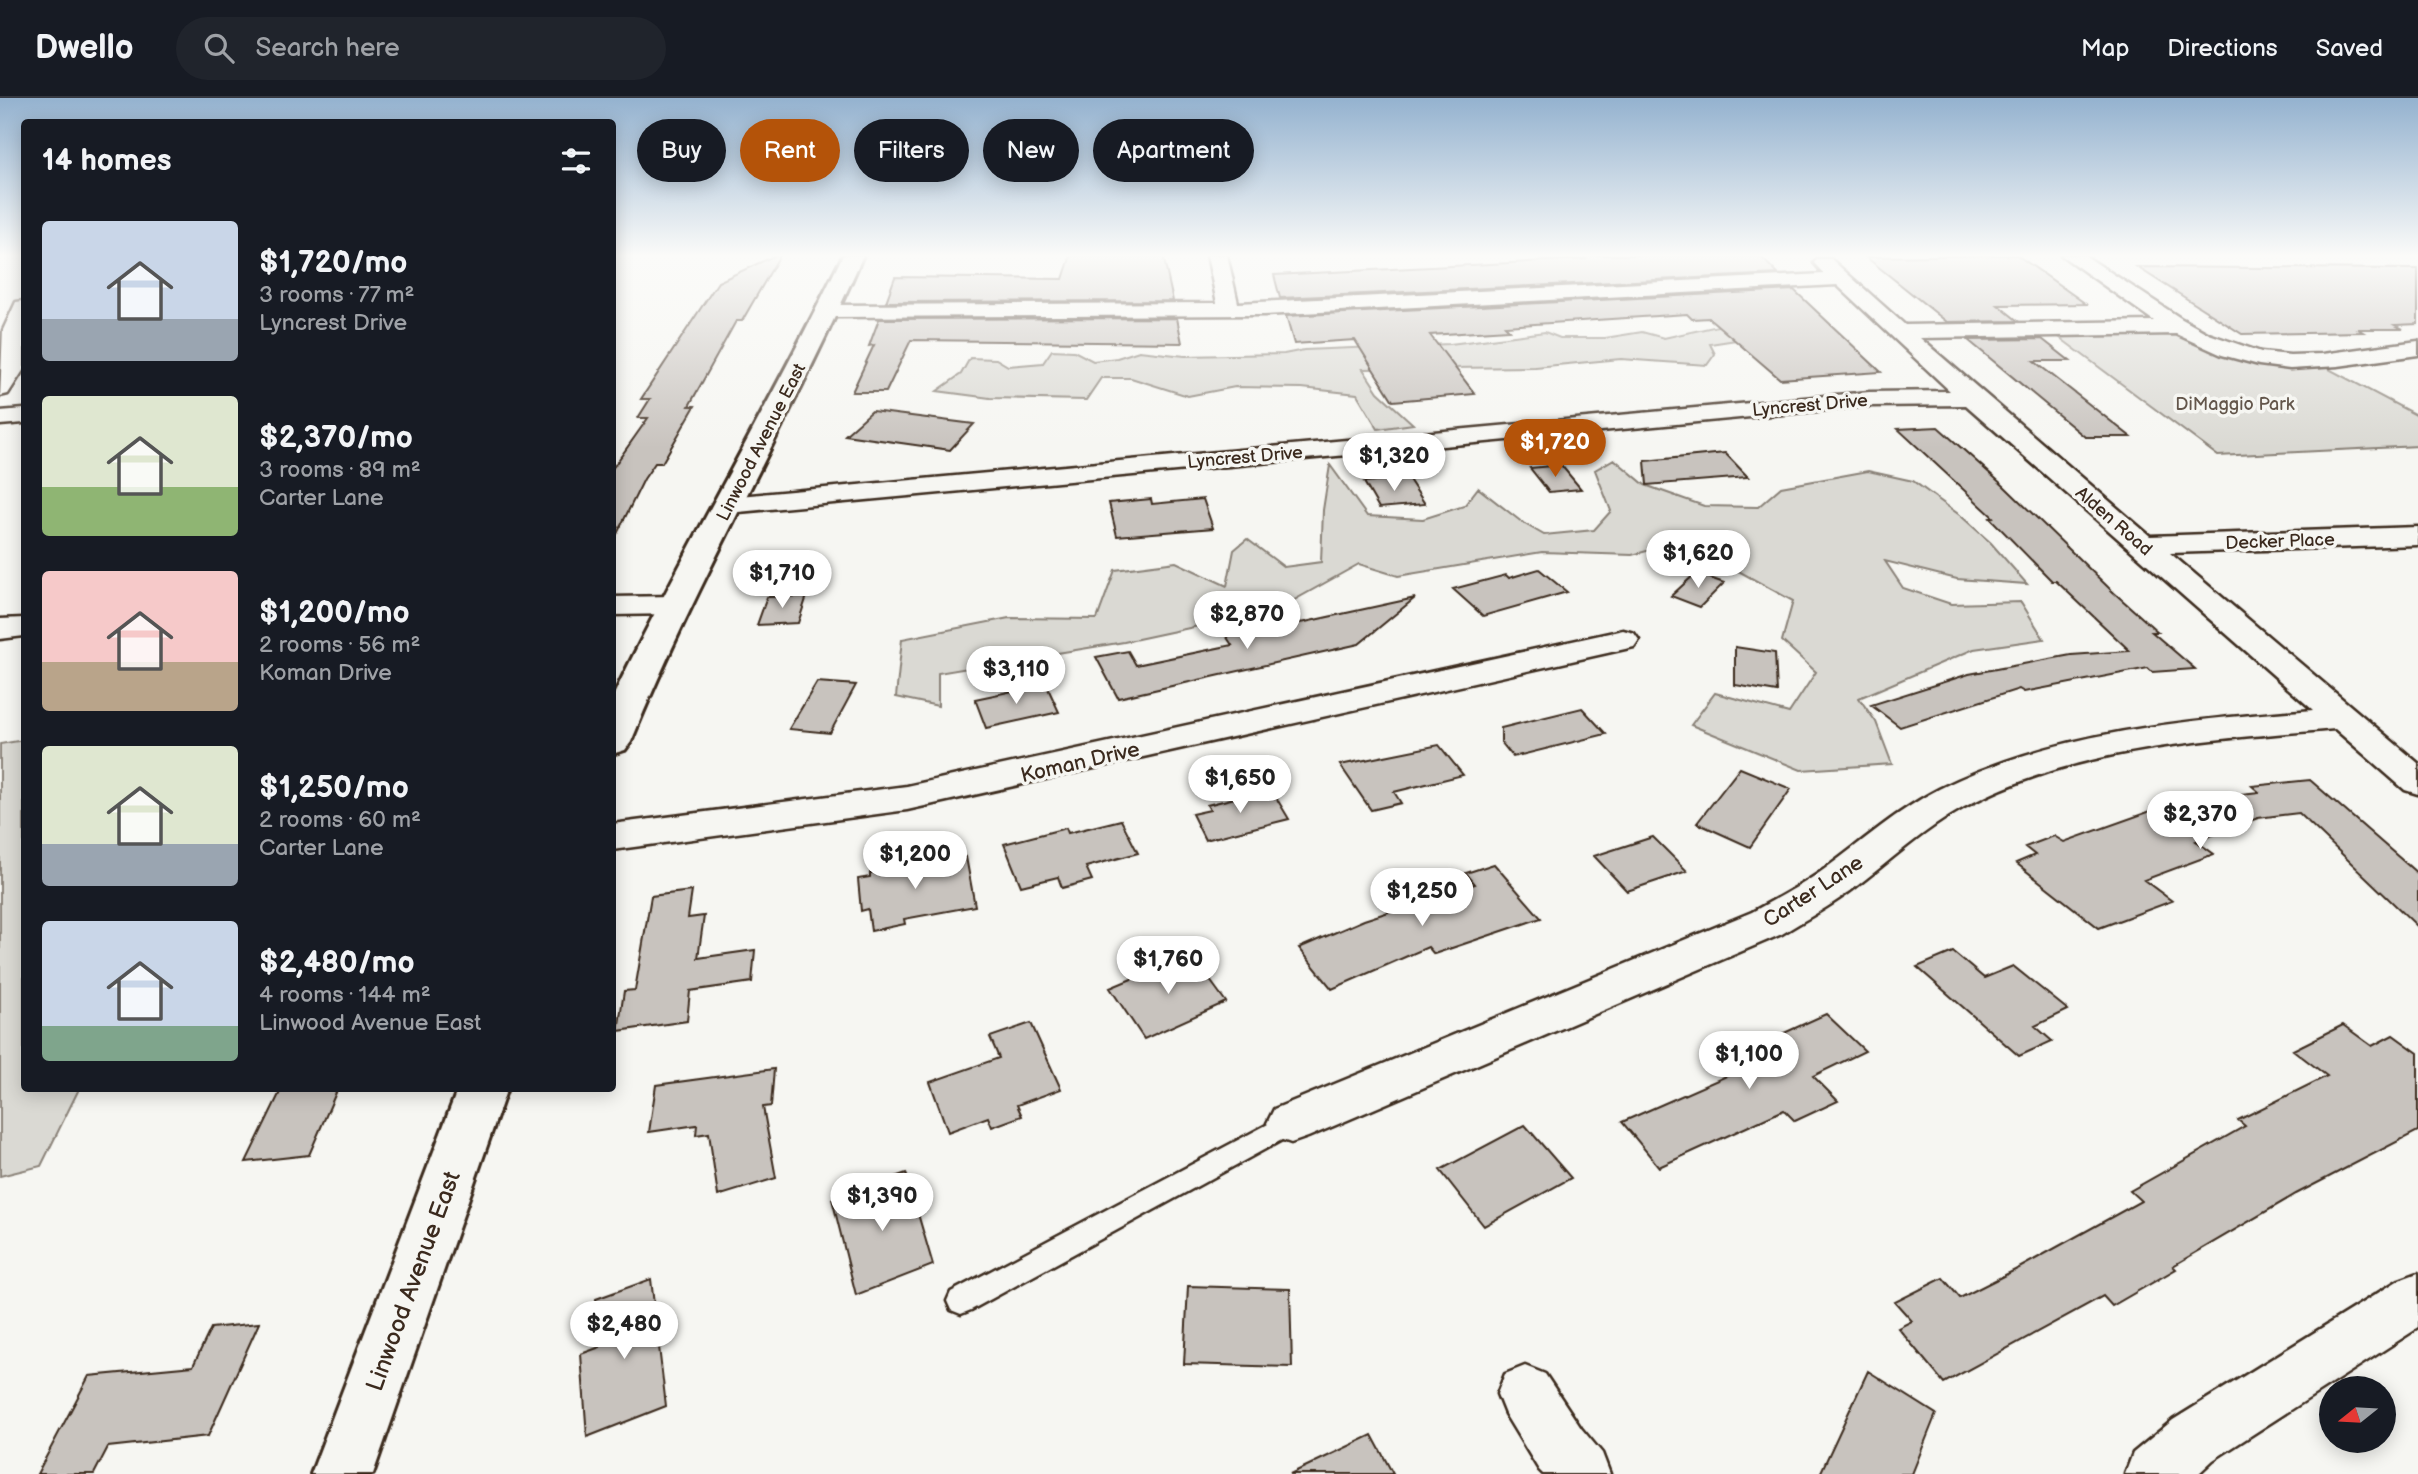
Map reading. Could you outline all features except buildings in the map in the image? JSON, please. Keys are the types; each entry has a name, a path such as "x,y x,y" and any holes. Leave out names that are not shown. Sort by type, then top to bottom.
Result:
{"main road":[{"name":"Linwood Avenue East","path":"616,733 676,605 825,319"},
{"name":"Linwood Avenue East","path":"342,1474 482,1092"}],"street":[{"path":"0,389 11,375 11,358 6,342 11,319"},
{"name":"Alden Road","path":"1888,319 1972,398 2418,782"},
{"path":"2169,319 2210,344 2247,356 2306,361 2418,348"},
{"path":"1902,332 2181,327"},
{"name":"Lyncrest Drive","path":"728,505 1869,399 1972,398"},
{"path":"0,418 21,416"},
{"name":"Decker Place","path":"2142,545 2418,536"},
{"path":"616,606 676,605"},
{"path":"0,629 21,626"},
{"name":"Koman Drive","path":"616,837 794,816 907,798 1623,640"},
{"name":"Carter Lane","path":"1291,1123 1767,923 1837,881 1901,830 1998,776 2049,758 2114,742 2185,731 2344,718"},
{"path":"2154,1474 2193,1440 2418,1298"},
{"path":"1525,1394 1560,1449 1581,1474"}],"lane":[{"path":"961,1301 1291,1123"}],"green space":[{"path":"1722,325 1736,340 1710,344 1715,354 1707,365 1621,359 1535,367 1363,369 1378,392 1413,424 1378,429 1357,394 1302,388 1235,387 1188,396 1131,378 1101,378 1086,400 990,398 937,391 961,374 970,358 996,359 1008,366 1043,363 1052,350 1074,351 1093,361 1117,358 1139,351 1185,356 1284,354 1304,350 1450,344 1545,332 1560,338 1605,338 1642,332 1664,338"},
{"name":"DiMaggio Park","path":"2181,327 2227,350 2312,360 2418,416 2418,446 2218,456 2048,329"},
{"path":"1614,459 1645,485 1704,506 1758,507 1781,487 1868,471 1913,481 1961,516 1991,543 2027,584 1957,579 1885,561 1903,588 1951,604 2021,602 2044,639 1974,649 1859,698 1876,722 1892,764 1801,770 1691,725 1715,693 1789,713 1816,672 1782,641 1793,601 1684,541 1632,555 1542,552 1398,576 1359,564 1278,609 1124,642 938,673 938,706 896,697 902,639 1009,618 1097,619 1115,570 1176,562 1227,586 1234,550 1247,539 1284,567 1321,562 1323,510 1330,465 1367,516 1423,519 1464,506 1478,488 1523,523 1544,535 1594,530 1611,511 1595,470"},
{"path":"21,740 21,1092 78,1092 41,1166 0,1176 0,744"}]}
